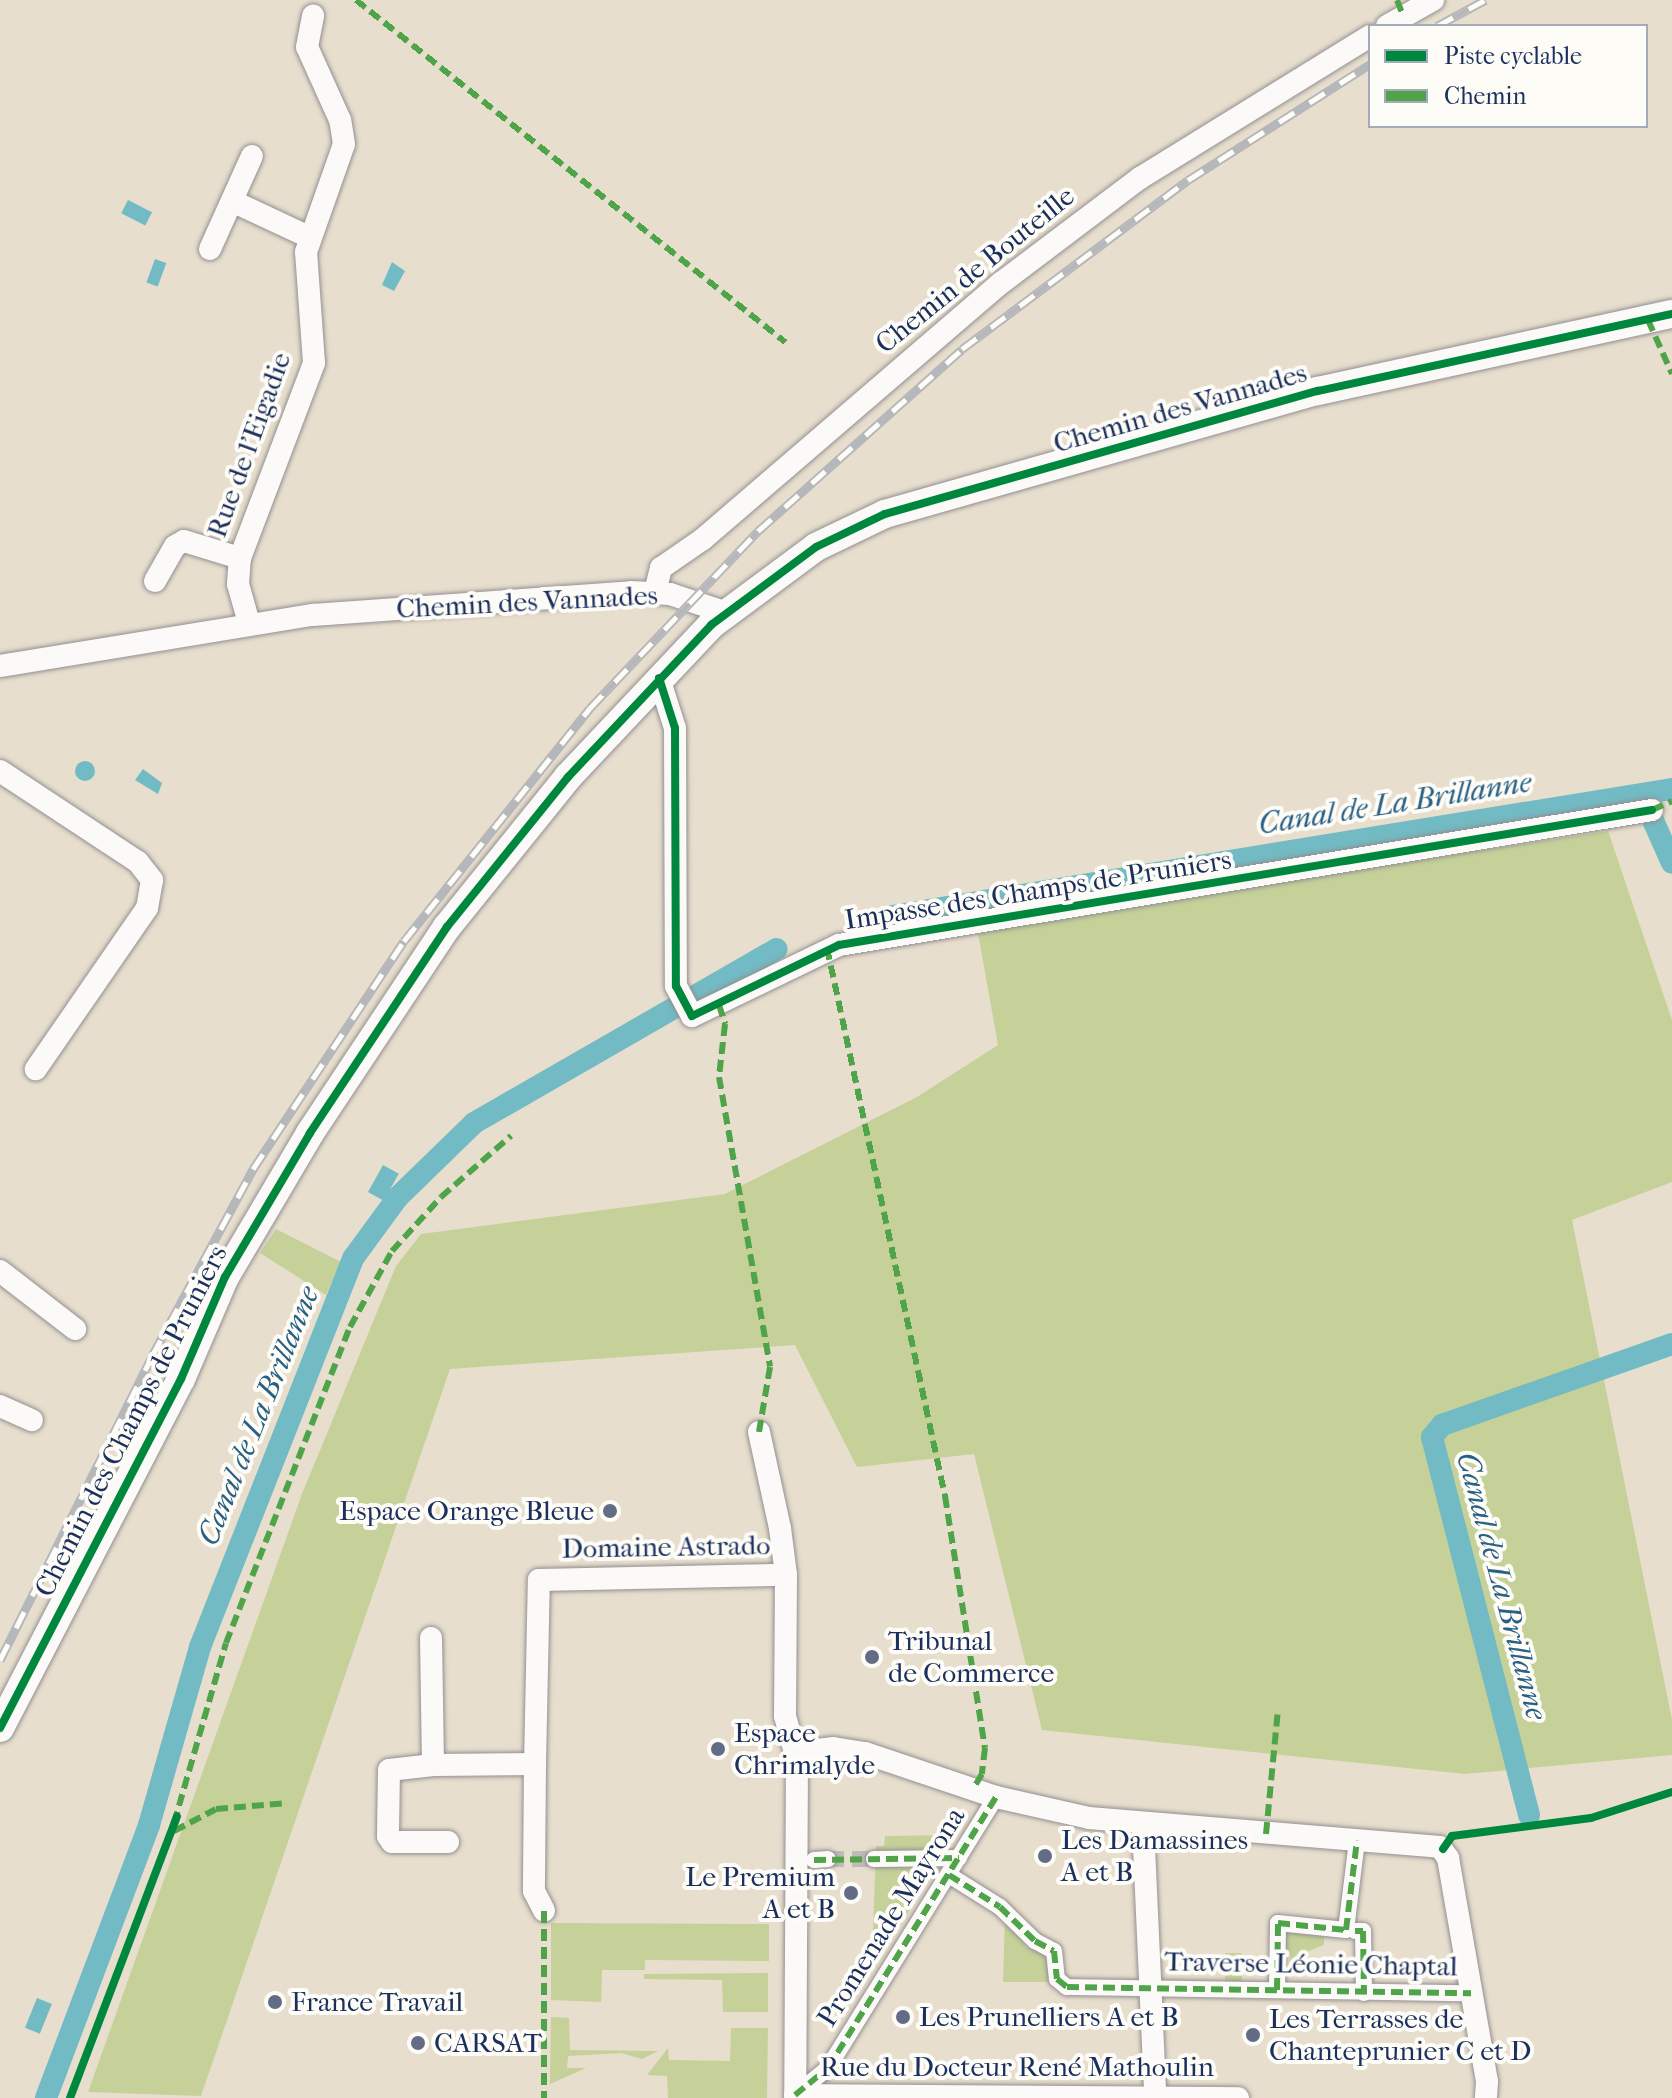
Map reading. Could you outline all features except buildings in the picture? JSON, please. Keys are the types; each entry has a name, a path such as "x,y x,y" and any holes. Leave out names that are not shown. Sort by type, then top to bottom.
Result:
{"street":[{"path":"1391,24 1433,0"},
{"name":"Rue de l'Eigadie","path":"249,623 238,584 240,558 314,363 305,265 311,238 344,144 340,120 307,47 313,16"},
{"name":"Chemin de Bouteille","path":"655,592 661,568 703,539 1001,283 1140,178 1368,37"},
{"path":"210,249 252,156"},
{"path":"232,201 311,238"},
{"name":"Chemin des Vannades","path":"0,666 249,623 655,592 727,613 816,547 885,514 1318,391 1672,314"},
{"path":"155,581 178,543 240,558"},
{"name":"Chemin des Champs de Pruniers","path":"0,1728 181,1379 225,1277 310,1133 447,927 568,777 659,678 727,613"},
{"name":"Impasse des Champs de Pruniers","path":"659,678 675,728 682,1001 692,1016 703,1014 803,958 850,942 1652,810"},
{"path":"0,771 138,862 152,880 147,908 36,1069"},
{"path":"0,1271 75,1329"},
{"path":"0,1406 32,1420"},
{"path":"759,1432 786,1575 785,1709 796,1752 795,2097"},
{"name":"Domaine Astrado","path":"544,1911 534,1891 539,1580 786,1575"},
{"path":"431,1638 433,1765"},
{"path":"796,1752 833,1748 865,1753 996,1797 1143,1825 1437,1846 1445,1851 1486,2098"},
{"path":"448,1842 389,1839 389,1770 433,1765 535,1764"},
{"name":"Promenade Mayrona","path":"795,2097 828,2068 996,1797"},
{"path":"1143,1825 1155,2094"},
{"path":"1277,1990 1278,1923 1346,1930 1357,1841"},
{"path":"874,1859 959,1858"},
{"name":"Traverse Léonie Chaptal","path":"949,1875 1000,1907 1035,1941 1054,1951 1061,1985 1471,1993"},
{"path":"1355,1931 1363,1931 1364,1993"},
{"name":"Rue du Docteur René Mathoulin","path":"795,2097 1155,2094 1238,2098"}],"green space":[{"path":"1608,831 1672,1020 1672,1182 1572,1220 1672,1720 1672,1755 1465,1774 1042,1730 974,1454 857,1467 795,1345 450,1369 201,2096 88,2092 302,1494 396,1266 421,1234 725,1194 917,1097 998,1045 977,928"},
{"path":"276,1229 341,1262 326,1295 260,1253"},
{"path":"955,1835 896,1933 873,1933 876,1846 884,1846 885,1836"},
{"path":"1005,1917 1026,1947 1050,1955 1049,1982 1003,1982"},
{"path":"551,1923 769,1924 769,1961 645,1960 645,1970 602,1970 601,2002 551,2000"},
{"path":"1281,1927 1316,1930 1324,1937 1324,1945 1304,1953 1301,1970 1290,1966 1290,1953 1278,1937"},
{"path":"1225,1953 1242,1953 1242,1984 1225,1984"},
{"path":"768,1973 768,2012 723,2012 722,1980 644,1979 644,1974"},
{"path":"551,2017 569,2018 570,2050 658,2051 642,2059 621,2053 568,2056 567,2068 586,2068 550,2084"},
{"path":"731,2028 768,2028 767,2098 668,2098 667,2076 647,2075 668,2048 669,2060 730,2061"}],"water":[{"path":"128,200 152,212 145,226 121,213"},
{"path":"155,259 166,263 158,287 146,282"},
{"path":"392,262 405,271 394,291 382,285"},
{"path":"85,761 92,764 95,771 92,778 85,781 78,778 75,771 78,764"},
{"path":"143,769 162,783 158,794 135,780"},
{"path":"383,1165 399,1174 384,1201 368,1192"},
{"path":"37,1998 52,2004 40,2034 25,2028"}],"waterway":[{"name":"Canal de La Brillanne","path":"892,916 1672,789"},
{"name":"Canal de La Brillanne","path":"1652,818 1672,863"},
{"name":"Canal de La Brillanne","path":"46,2098 149,1825 200,1647 354,1257 398,1197 474,1123 777,949"},
{"name":"Canal de La Brillanne","path":"1529,1815 1432,1437 1442,1425 1672,1344"}],"tunnel":[{"path":"828,1859 874,1859"}],"railway":[{"path":"1441,24 1485,0"},
{"path":"0,1660 152,1356 253,1169 404,941 590,708 758,531 962,349 1188,180 1368,65"}],"marked path":[{"path":"356,0 785,342"},
{"path":"1397,0 1403,16"},
{"path":"1648,320 1672,374"},
{"path":"1652,810 1672,801"},
{"path":"827,948 945,1496 985,1748 982,1774 973,1789"},
{"path":"719,1005 725,1024 719,1077 770,1367 759,1432"},
{"path":"174,1823 226,1643 350,1327 392,1251 441,1197 511,1136"},
{"path":"1266,1834 1278,1709"},
{"path":"795,2095 828,2068 996,1797"},
{"path":"174,1831 216,1809 288,1803"},
{"path":"1277,1990 1278,1923 1346,1930 1357,1841"},
{"path":"814,1860 959,1858"},
{"path":"949,1875 1000,1907 1035,1941 1054,1951 1057,1979 1067,1987 1471,1993"},
{"path":"544,1911 544,2098"},
{"path":"1355,1931 1363,1931 1364,1993"}],"cycle path":[{"path":"0,1728 181,1379 225,1277 310,1133 447,927 568,777 711,625 816,547 885,514 1318,391 1672,314"},
{"path":"659,678 675,728 676,986 692,1016 839,945 1652,810"},
{"path":"1443,1849 1452,1836 1591,1818 1672,1792"},
{"path":"70,2098 177,1817"}],"place":[{"name":"Espace Orange Bleue","path":"610,1511"},
{"name":"Tribunal de Commerce","path":"872,1657"},
{"name":"Espace Chrimalyde","path":"718,1749"},
{"name":"Les Damassines A et B","path":"1045,1856"},
{"name":"Le Premium A et B","path":"851,1893"},
{"name":"France Travail","path":"275,2002"},
{"name":"Les Prunelliers A et B","path":"903,2017"},
{"name":"Les Terrasses de Chanteprunier C et D","path":"1253,2035"},
{"name":"CARSAT","path":"418,2043"}]}
